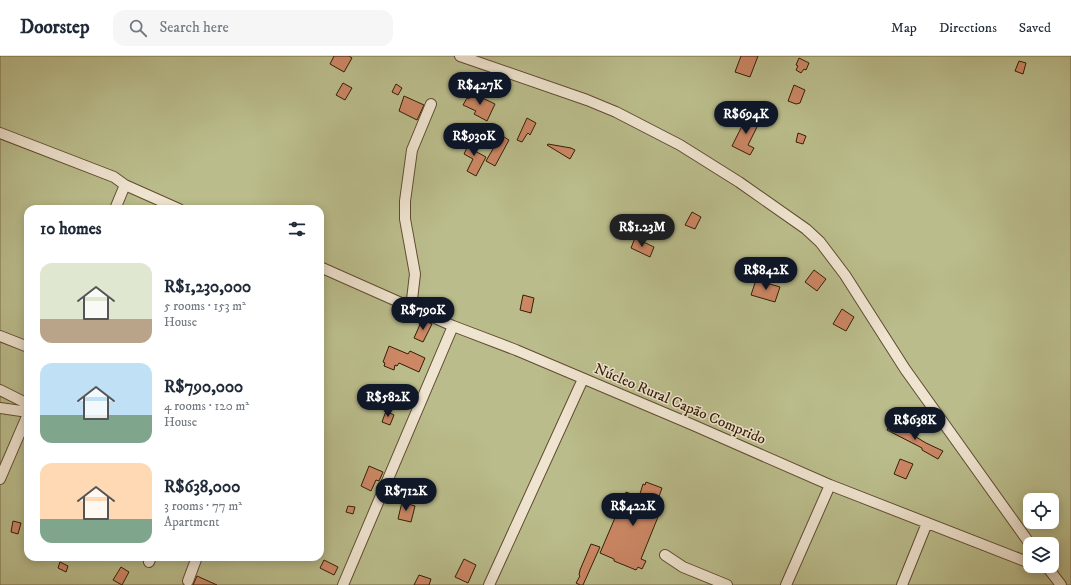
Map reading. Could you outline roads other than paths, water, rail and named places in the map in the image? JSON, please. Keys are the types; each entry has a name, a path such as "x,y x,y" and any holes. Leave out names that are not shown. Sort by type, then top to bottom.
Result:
{"street":[{"path":"460,56 587,100 616,112 680,145 739,182 806,229 820,242 845,275 905,370 1025,537"},
{"path":"411,308 415,274 405,219 405,201 412,150 431,104"},
{"path":"0,133 114,177 125,185 170,205"},
{"path":"117,205 125,185"},
{"name":"Núcleo Rural Capão Comprido","path":"324,269 411,308 516,350 830,485 1023,561"},
{"path":"343,585 454,326"},
{"path":"0,336 24,346"},
{"path":"489,585 583,379"},
{"path":"0,390 24,402"},
{"path":"0,408 24,412"},
{"path":"0,479 24,422"},
{"path":"786,585 830,485"},
{"path":"902,585 927,523"},
{"path":"665,555 683,567 727,585"},
{"path":"188,581 196,561"},
{"path":"1050,573 1061,585"}]}
